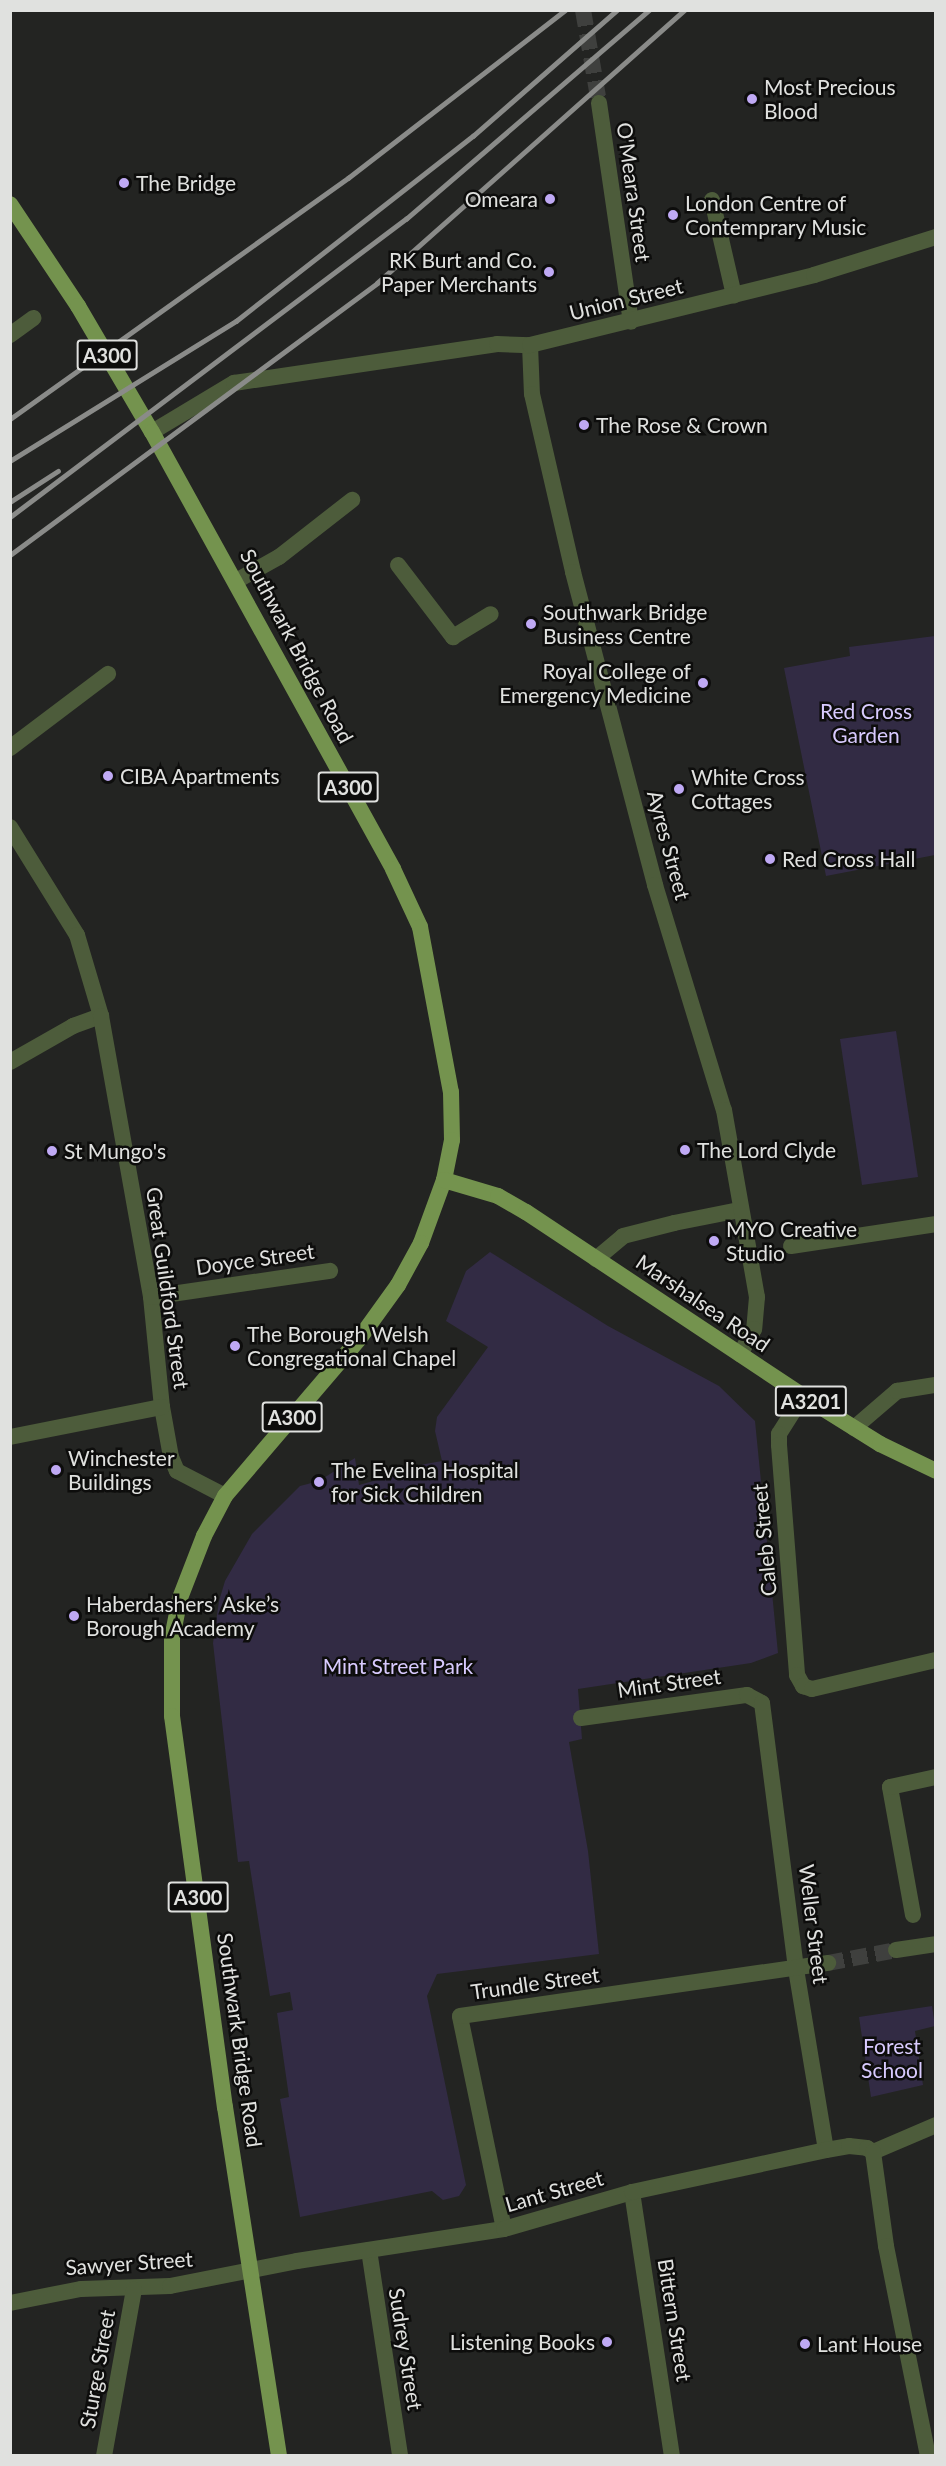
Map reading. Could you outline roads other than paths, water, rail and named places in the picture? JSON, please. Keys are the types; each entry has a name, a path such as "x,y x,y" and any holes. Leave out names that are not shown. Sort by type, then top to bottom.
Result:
{"main road":[{"name":"Southwark Bridge Road","path":"10,204 78,306 152,432 236,580 389,861 420,927 451,1092 452,1140 444,1180 422,1243 393,1292 359,1339 225,1496 204,1536 180,1598 169,1687 279,2456"},
{"name":"Marshalsea Road","path":"444,1180 498,1196 803,1396 854,1428 936,1471"}],"street":[{"name":"O'Meara Street","path":"599,104 631,322"},
{"path":"712,200 734,295"},
{"name":"Union Street","path":"152,432 234,383 497,344 530,345 734,295 936,237"},
{"path":"10,335 33,318"},
{"name":"Ayres Street","path":"530,345 532,394 573,572 656,885 724,1110 739,1210 757,1297 754,1329 740,1354"},
{"path":"236,580 279,557 352,500"},
{"path":"398,565 453,637 491,614"},
{"path":"10,748 108,674"},
{"name":"Great Guildford Street","path":"10,827 77,935 101,1016 151,1297 162,1407 177,1471 225,1496"},
{"path":"10,1062 73,1026 101,1016"},
{"path":"596,1259 623,1236 739,1210"},
{"path":"791,1246 936,1224"},
{"name":"Doyce Street","path":"151,1297 330,1270"},
{"path":"854,1428 897,1392 936,1385"},
{"name":"Caleb Street","path":"803,1396 779,1434 778,1445 797,1675 802,1686 812,1689 936,1660"},
{"path":"10,1437 162,1407"},
{"name":"Mint Street","path":"580,1718 747,1695 762,1702"},
{"name":"Weller Street","path":"762,1702 796,1969 826,2150"},
{"path":"913,1915 890,1787 936,1777"},
{"path":"896,1950 936,1944"},
{"path":"796,1969 828,1963"},
{"name":"Trundle Street","path":"504,2229 460,2016 796,1969"},
{"path":"930,2450 886,2246 870,2150 936,2125"},
{"name":"Lant Street","path":"251,2270 504,2229 633,2192 826,2150 849,2146 870,2150"},
{"name":"Bittern Street","path":"633,2192 672,2456"},
{"name":"Sudrey Street","path":"369,2250 400,2456"},
{"name":"Sawyer Street","path":"10,2303 81,2289 134,2290 251,2270"},
{"name":"Sturge Street","path":"104,2456 134,2290"}],"tunnel":[{"path":"583,10 599,103"},
{"path":"828,1963 896,1950"}],"railway":[{"path":"10,419 348,178 565,10"},
{"path":"10,461 236,321 473,136 617,10"},
{"path":"10,517 406,219 649,10"},
{"path":"10,555 377,283 684,10"},
{"path":"10,502 58,471"}],"place":[{"name":"Most Precious Blood","path":"752,99"},
{"name":"The Bridge","path":"124,183"},
{"name":"Omeara","path":"550,199"},
{"name":"London Centre of Contemprary Music","path":"673,215"},
{"name":"RK Burt and Co. Paper Merchants","path":"549,272"},
{"name":"The Rose & Crown","path":"584,425"},
{"name":"Southwark Bridge Business Centre","path":"531,624"},
{"name":"Royal College of Emergency Medicine","path":"703,683"},
{"name":"CIBA Apartments","path":"108,776"},
{"name":"White Cross Cottages","path":"679,789"},
{"name":"Red Cross Hall","path":"770,859"},
{"name":"The Lord Clyde","path":"685,1150"},
{"name":"St Mungo's","path":"52,1151"},
{"name":"MYO Creative Studio","path":"714,1241"},
{"name":"The Borough Welsh Congregational Chapel","path":"235,1346"},
{"name":"Winchester Buildings","path":"56,1470"},
{"name":"The Evelina Hospital for Sick Children","path":"319,1482"},
{"name":"Haberdashers’ Aske’s Borough Academy","path":"74,1616"},
{"name":"Listening Books","path":"607,2342"},
{"name":"Lant House","path":"805,2344"}],"park label":[{"name":"Red Cross Garden","path":"866,723"},
{"name":"Mint Street Park","path":"398,1666"},
{"name":"Forest School","path":"892,2058"}]}
